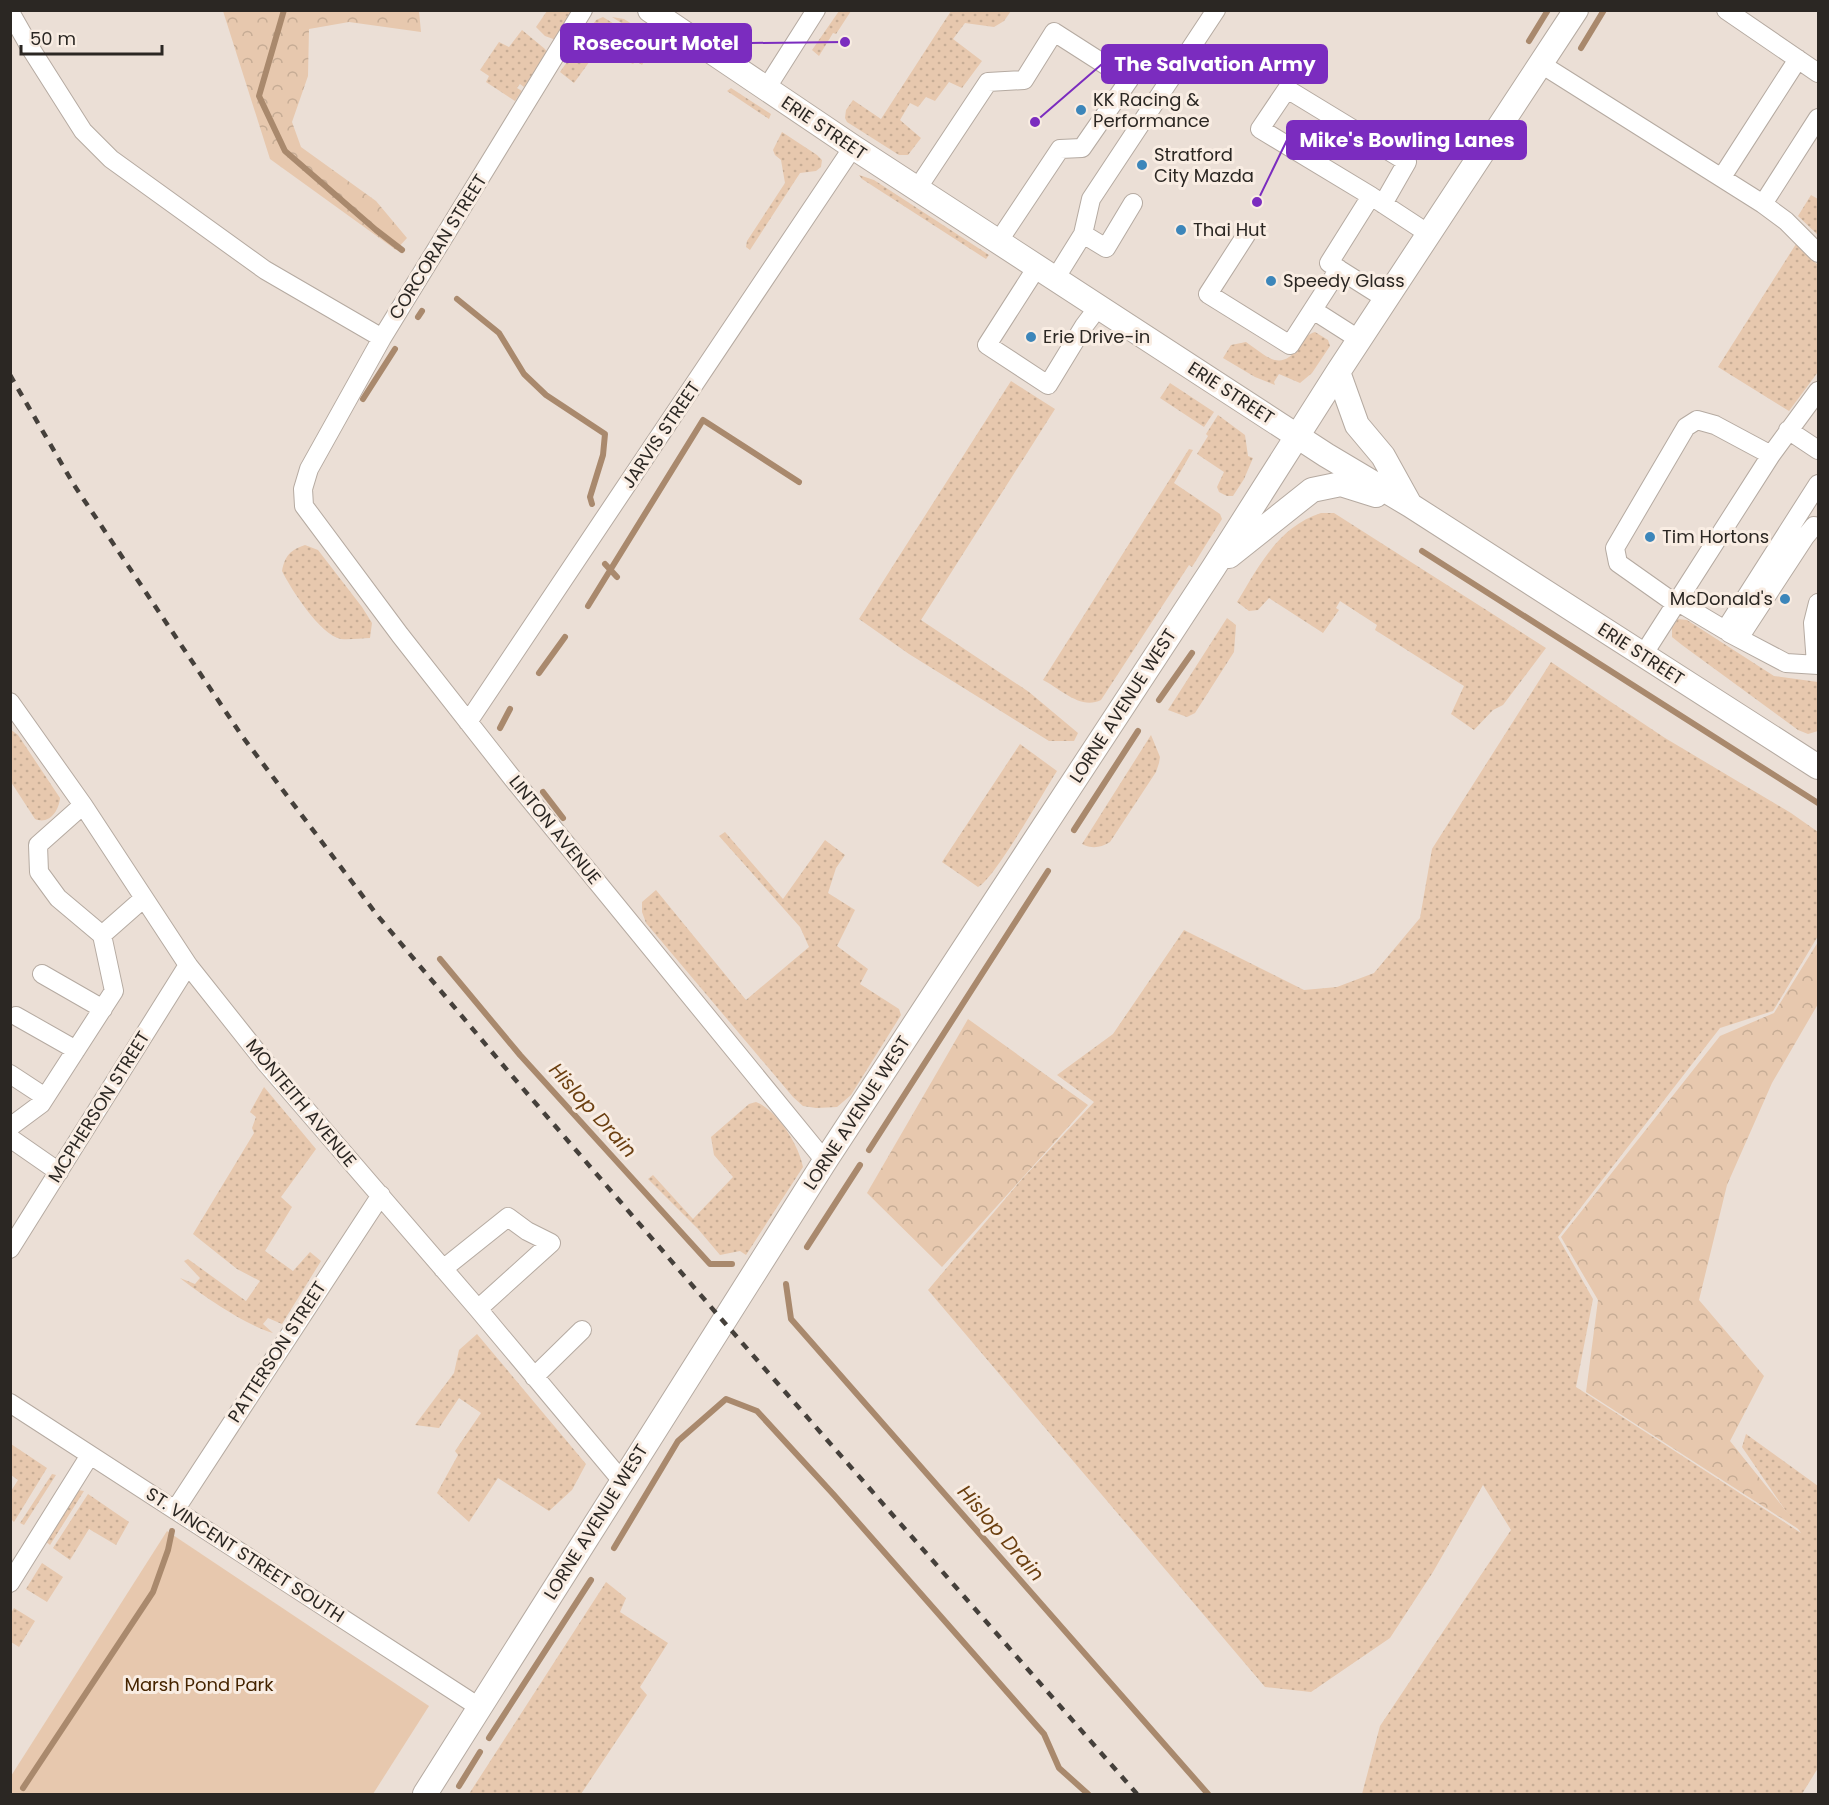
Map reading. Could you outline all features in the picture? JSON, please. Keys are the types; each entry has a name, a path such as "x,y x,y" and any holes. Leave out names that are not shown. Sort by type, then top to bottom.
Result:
{"main road":[{"name":"ERIE STREET","path":"650,10 853,147 1298,436 1410,505 1642,655 1817,763"},
{"name":"LORNE AVENUE WEST","path":"425,1794 825,1161 1215,567 1338,372 1576,10"},
{"path":"1338,372 1358,425 1383,456 1410,505"},
{"path":"1215,567 1312,490 1341,484 1410,505"}],"street":[{"name":"CORCORAN STREET","path":"303,489 309,469 382,338 583,10"},
{"path":"766,89 816,10"},
{"path":"1099,306 1048,385 987,345 1046,273 1083,234 1091,199 1216,10"},
{"path":"1726,10 1818,73"},
{"path":"10,12 83,130 111,159 265,270 382,338"},
{"path":"917,189 988,81 1024,80 1054,32 1129,80 1082,148 1060,149 998,242"},
{"path":"1722,177 1798,59"},
{"path":"1541,64 1763,204 1786,221 1818,253"},
{"path":"1386,299 1329,263 1377,200 1407,162 1287,89 1260,129 1377,200 1429,234"},
{"path":"1763,204 1818,118"},
{"name":"JARVIS STREET","path":"468,722 853,147"},
{"path":"1083,234 1106,248 1133,203"},
{"path":"1246,235 1208,294 1290,345 1339,269"},
{"path":"1313,310 1360,340"},
{"path":"1642,655 1771,455 1818,391"},
{"path":"1771,455 1715,425 1697,420 1686,427 1615,548 1618,563 1677,603 1786,663 1818,663 1813,623 1818,603"},
{"path":"1788,430 1818,450"},
{"path":"1732,634 1818,484"},
{"name":"LINTON AVENUE","path":"303,489 304,506 468,722 825,1161"},
{"path":"1732,634 1805,537 1814,526 1818,527"},
{"name":"MONTEITH AVENUE","path":"10,702 83,805 188,965 336,1147 381,1195 622,1481"},
{"path":"10,1127 41,1104 114,991 102,935 58,898 39,872 38,845 83,805"},
{"path":"102,935 144,898"},
{"name":"MCPHERSON STREET","path":"10,1249 188,965"},
{"path":"42,974 103,1009"},
{"path":"16,1016 76,1050"},
{"path":"10,1074 45,1097"},
{"path":"10,1138 59,1172"},
{"name":"PATTERSON STREET","path":"175,1510 381,1195"},
{"path":"443,1269 508,1217 527,1231 551,1243 478,1309"},
{"path":"534,1377 582,1330"},
{"name":"ST. VINCENT STREET SOUTH","path":"10,1403 479,1707"},
{"path":"10,1583 90,1455"}],"green space":[{"path":"223,11 419,11 421,32 349,22 309,29 308,76 292,122 301,147 376,201 407,238 396,250 270,159"},
{"path":"547,11 571,11 556,40 545,36 536,27"},
{"path":"839,11 851,11 836,34 833,33 819,56 812,50"},
{"path":"951,11 1011,11 1004,21 994,27 965,23 953,39 982,61 962,88 949,82 935,101 926,97 918,107 910,103 900,120 921,138 908,155 899,155 847,122 846,110 853,100 881,119"},
{"path":"603,17 653,48 642,65 636,61 633,64 622,59 624,56 603,43 574,83 560,72 596,20"},
{"path":"612,17 624,19 662,43 659,47"},
{"path":"522,30 547,52 524,87 520,84 517,88 522,91 515,101 486,82 489,76 480,70 499,42 509,47"},
{"path":"731,88 771,114 769,119 727,91"},
{"path":"782,132 817,155 822,160 821,167 816,171 800,173 750,250 746,247 747,241 785,183 781,160 773,150"},
{"path":"859,175 874,180 989,255 986,259"},
{"path":"1811,195 1818,199 1818,235 1798,216"},
{"path":"1796,244 1818,265 1818,372 1789,411 1718,367"},
{"path":"1315,332 1328,340 1330,346 1312,373 1300,383 1279,374 1274,382 1275,385 1255,377 1223,358 1231,345 1246,342 1268,357 1281,360 1294,353 1307,336"},
{"path":"1011,381 1055,409 921,620 1029,692 1078,733 1074,741 1049,741 909,654 859,619"},
{"path":"1170,383 1214,412 1204,427 1160,398"},
{"path":"1218,415 1245,435 1248,456 1253,458 1244,479 1233,496 1219,492 1217,487 1224,472 1197,454"},
{"path":"1189,449 1193,450 1174,483 1220,514 1222,519 1192,567 1189,565 1101,700 1086,702 1071,697 1043,680"},
{"path":"1321,513 1334,513 1546,648 1503,705 1493,710 1474,730 1451,714 1464,686 1375,630 1377,625 1340,601 1336,608 1339,610 1323,633 1269,598 1258,610 1249,611 1237,602 1262,562 1281,538 1306,519"},
{"path":"305,545 318,550 362,607 372,623 370,638 341,639 333,636 315,620 292,589 282,571 289,554"},
{"path":"1227,618 1236,625 1234,652 1195,713 1187,717 1168,710"},
{"path":"1678,619 1687,620 1774,676 1818,682 1818,731 1808,734 1798,730 1672,637 1672,628"},
{"path":"1551,662 1665,738 1791,813 1818,832 1818,936 1773,1011 1720,1028 1558,1237 1593,1299 1576,1387 1801,1533 1742,1447 1746,1434 1818,1486 1818,1768 1802,1794 1362,1794 1380,1726 1511,1530 1483,1485 1433,1572 1390,1638 1311,1692 1265,1687 928,1290 1022,1179 1094,1102 1057,1075 1113,1034 1184,930 1304,990 1337,987 1374,973 1420,918 1432,849"},
{"path":"10,729 18,735 60,798 58,808 52,816 45,820 35,819 11,782"},
{"path":"1151,735 1160,757 1156,772 1110,842 1096,847 1082,844"},
{"path":"1020,744 1057,771 1007,852 978,887 942,862"},
{"path":"725,832 783,899 825,840 845,855 836,868 828,893 855,910 837,946 868,969 860,984 899,1009 901,1015 851,1095 837,1107 803,1106 793,1097 646,923 642,912 642,902 656,890 746,1000 809,947 800,927 719,836"},
{"path":"1818,942 1818,1004 1772,1083 1727,1185 1699,1300 1764,1376 1730,1441 1803,1532 1586,1392 1598,1300 1561,1237 1720,1036 1774,1013"},
{"path":"968,1019 1088,1105 942,1267 867,1193"},
{"path":"264,1087 316,1149 281,1197 292,1207 265,1251 293,1271 310,1252 321,1261 282,1324 268,1318 263,1324 273,1333 238,1317 180,1278 195,1284 200,1278 184,1261 188,1259 246,1301 260,1281 237,1269 193,1234 254,1133 252,1128 256,1117 250,1112"},
{"path":"756,1102 772,1112 786,1129 797,1149 803,1167 746,1255 740,1251 720,1255 698,1229 648,1179 653,1175 693,1219 733,1177 714,1155 711,1137 749,1104"},
{"path":"477,1334 586,1464 572,1490 549,1511 498,1478 469,1522 437,1493 458,1455 455,1451 481,1413 459,1398 439,1428 415,1425 454,1373 459,1350"},
{"path":"11,1444 47,1468 14,1522 11,1519 11,1491 18,1480 11,1475"},
{"path":"52,1474 56,1475 24,1525 20,1523"},
{"path":"78,1490 84,1491 50,1545 45,1541"},
{"path":"88,1494 129,1522 116,1545 89,1529 70,1560 53,1548"},
{"name":"Marsh Pond Park","path":"167,1531 429,1706 373,1794 11,1794 11,1776"},
{"path":"42,1563 63,1577 47,1602 26,1589"},
{"path":"606,1582 626,1598 620,1612 668,1643 640,1687 647,1695 581,1794 469,1794"},
{"path":"14,1608 35,1621 19,1647 11,1642 11,1613"}],"waterway":[{"path":"284,10 259,96 285,151 402,250"},
{"path":"1529,41 1548,10"},
{"path":"1581,48 1604,10"},
{"path":"457,299 499,333 524,374 546,395 605,434 603,455 590,497 592,504"},
{"path":"418,317 422,311"},
{"path":"363,399 395,349"},
{"path":"588,606 703,420 799,482"},
{"path":"1422,551 1818,803"},
{"path":"605,564 617,577"},
{"path":"539,673 565,637"},
{"path":"1159,700 1192,653"},
{"path":"500,728 510,709"},
{"path":"1074,830 1138,731"},
{"path":"543,792 563,818"},
{"path":"869,1150 1048,871"},
{"name":"Hislop Drain","path":"440,959 520,1055 710,1264 732,1264"},
{"path":"807,1247 860,1165"},
{"name":"Hislop Drain","path":"786,1284 791,1319 1208,1794"},
{"path":"614,1548 678,1441 726,1399 757,1411 1044,1734 1059,1768 1088,1794"},
{"path":"23,1788 153,1592 168,1550 172,1531"},
{"path":"489,1738 591,1580"},
{"path":"459,1786 480,1752"}],"railway":[{"path":"10,375 74,485 242,736 377,915 723,1321 1137,1794"}],"place":[{"name":"Rosecourt Motel","path":"845,42"},
{"name":"KK Racing & Performance","path":"1081,110"},
{"name":"The Salvation Army","path":"1035,122"},
{"name":"Stratford City Mazda","path":"1142,165"},
{"name":"Mike's Bowling Lanes","path":"1257,202"},
{"name":"Thai Hut","path":"1181,230"},
{"name":"Speedy Glass","path":"1271,281"},
{"name":"Erie Drive-in","path":"1031,337"},
{"name":"Tim Hortons","path":"1650,537"},
{"name":"McDonald's","path":"1785,599"}]}
